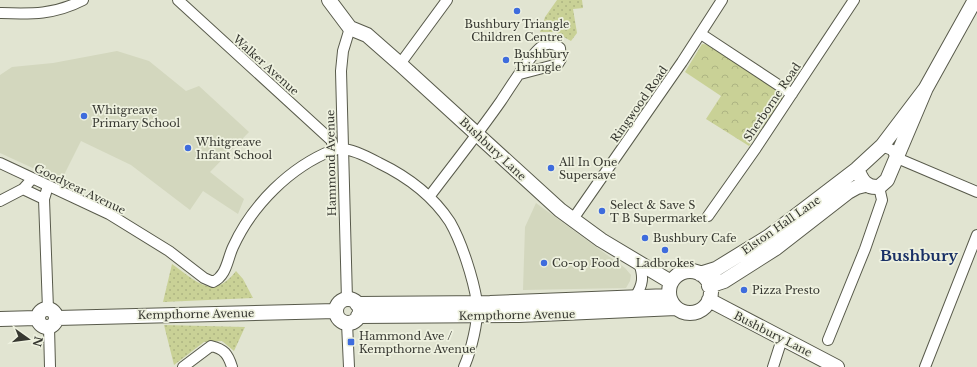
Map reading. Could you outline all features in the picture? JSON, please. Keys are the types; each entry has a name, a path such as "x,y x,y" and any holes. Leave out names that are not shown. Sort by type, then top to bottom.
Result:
{"street":[{"path":"0,13 34,14 67,8 83,0"},
{"name":"Walker Avenue","path":"178,0 331,140 338,150"},
{"name":"Bushbury Lane","path":"329,0 350,28 367,35 478,134 527,181 573,219 601,240 671,282"},
{"path":"400,64 447,0"},
{"name":"Ringwood Road","path":"573,219 701,34 722,0"},
{"name":"Sherborne Road","path":"708,216 792,94 854,0"},
{"name":"Elston Hall Lane","path":"710,286 724,281 776,248 848,192 857,187 872,186 887,180 926,88 976,0"},
{"name":"Hammond Avenue","path":"349,367 352,310 338,150 341,71 344,44 350,28"},
{"path":"701,34 792,94"},
{"path":"429,197 478,134 520,74"},
{"name":"Elston Hall Lane","path":"700,274 716,269 768,237 857,169 882,146 926,88"},
{"path":"882,146 892,150 897,158 977,192"},
{"path":"338,150 363,155 400,173 429,197 449,222 457,238 477,310 472,343 464,367"},
{"name":"Goodyear Avenue","path":"0,163 109,214 169,251 208,280 213,282 223,275 233,247 254,212 266,198 301,167 338,150"},
{"path":"828,340 865,249 882,200 857,169"},
{"path":"0,202 23,189 32,179"},
{"path":"48,186 44,199 50,367"},
{"path":"23,189 44,199"},
{"path":"925,367 977,235"},
{"path":"635,297 642,286 643,279 639,263"},
{"path":"685,271 700,274 706,279 710,286 709,300 703,308 694,312 683,312 672,302 671,282 676,276 685,271"},
{"name":"Kempthorne Avenue","path":"477,310 635,297 672,302"},
{"name":"Bushbury Lane","path":"709,300 837,367"},
{"name":"Kempthorne Avenue","path":"0,319 336,311 340,320 352,310 477,310 596,313 672,302"},
{"path":"773,367 782,339"},
{"path":"183,367 206,348 211,346 223,350 228,356 232,367"}],"shaded area":[{"name":"Whitgreave Primary School","path":"117,51 149,61 186,91 199,86 249,132 210,172 244,199 238,214 203,191 190,210 131,165 81,141 61,181 0,153 0,75 12,67 53,63"},
{"path":"536,203 625,268 631,275 630,281 626,288 523,290 525,227"}],"green space":[{"path":"557,0 582,0 583,8 573,9 577,33 571,41 555,32 540,32 545,17"},
{"path":"702,44 711,45 781,92 783,98 749,146 706,119 721,96 685,72"},
{"path":"172,264 197,282 212,286 220,285 228,280 236,271 243,279 253,298 163,302"},
{"path":"164,325 245,327 234,351 222,341 204,342 174,365"}],"place":[{"name":"Bushbury Triangle Children Centre","path":"517,11"},
{"name":"Bushbury Triangle","path":"506,60"},
{"name":"Whitgreave Primary School","path":"84,116"},
{"name":"Whitgreave Infant School","path":"188,148"},
{"name":"All In One Supersave","path":"551,168"},
{"name":"Select & Save S T B Supermarket","path":"602,211"},
{"name":"Bushbury Cafe","path":"645,238"},
{"name":"Ladbrokes","path":"665,250"},
{"name":"Co-op Food","path":"544,263"},
{"name":"Pizza Presto","path":"744,290"},
{"name":"Hammond Ave / Kempthorne Avenue","path":"351,342"}],"district":[{"name":"Bushbury","path":"919,256"}]}
